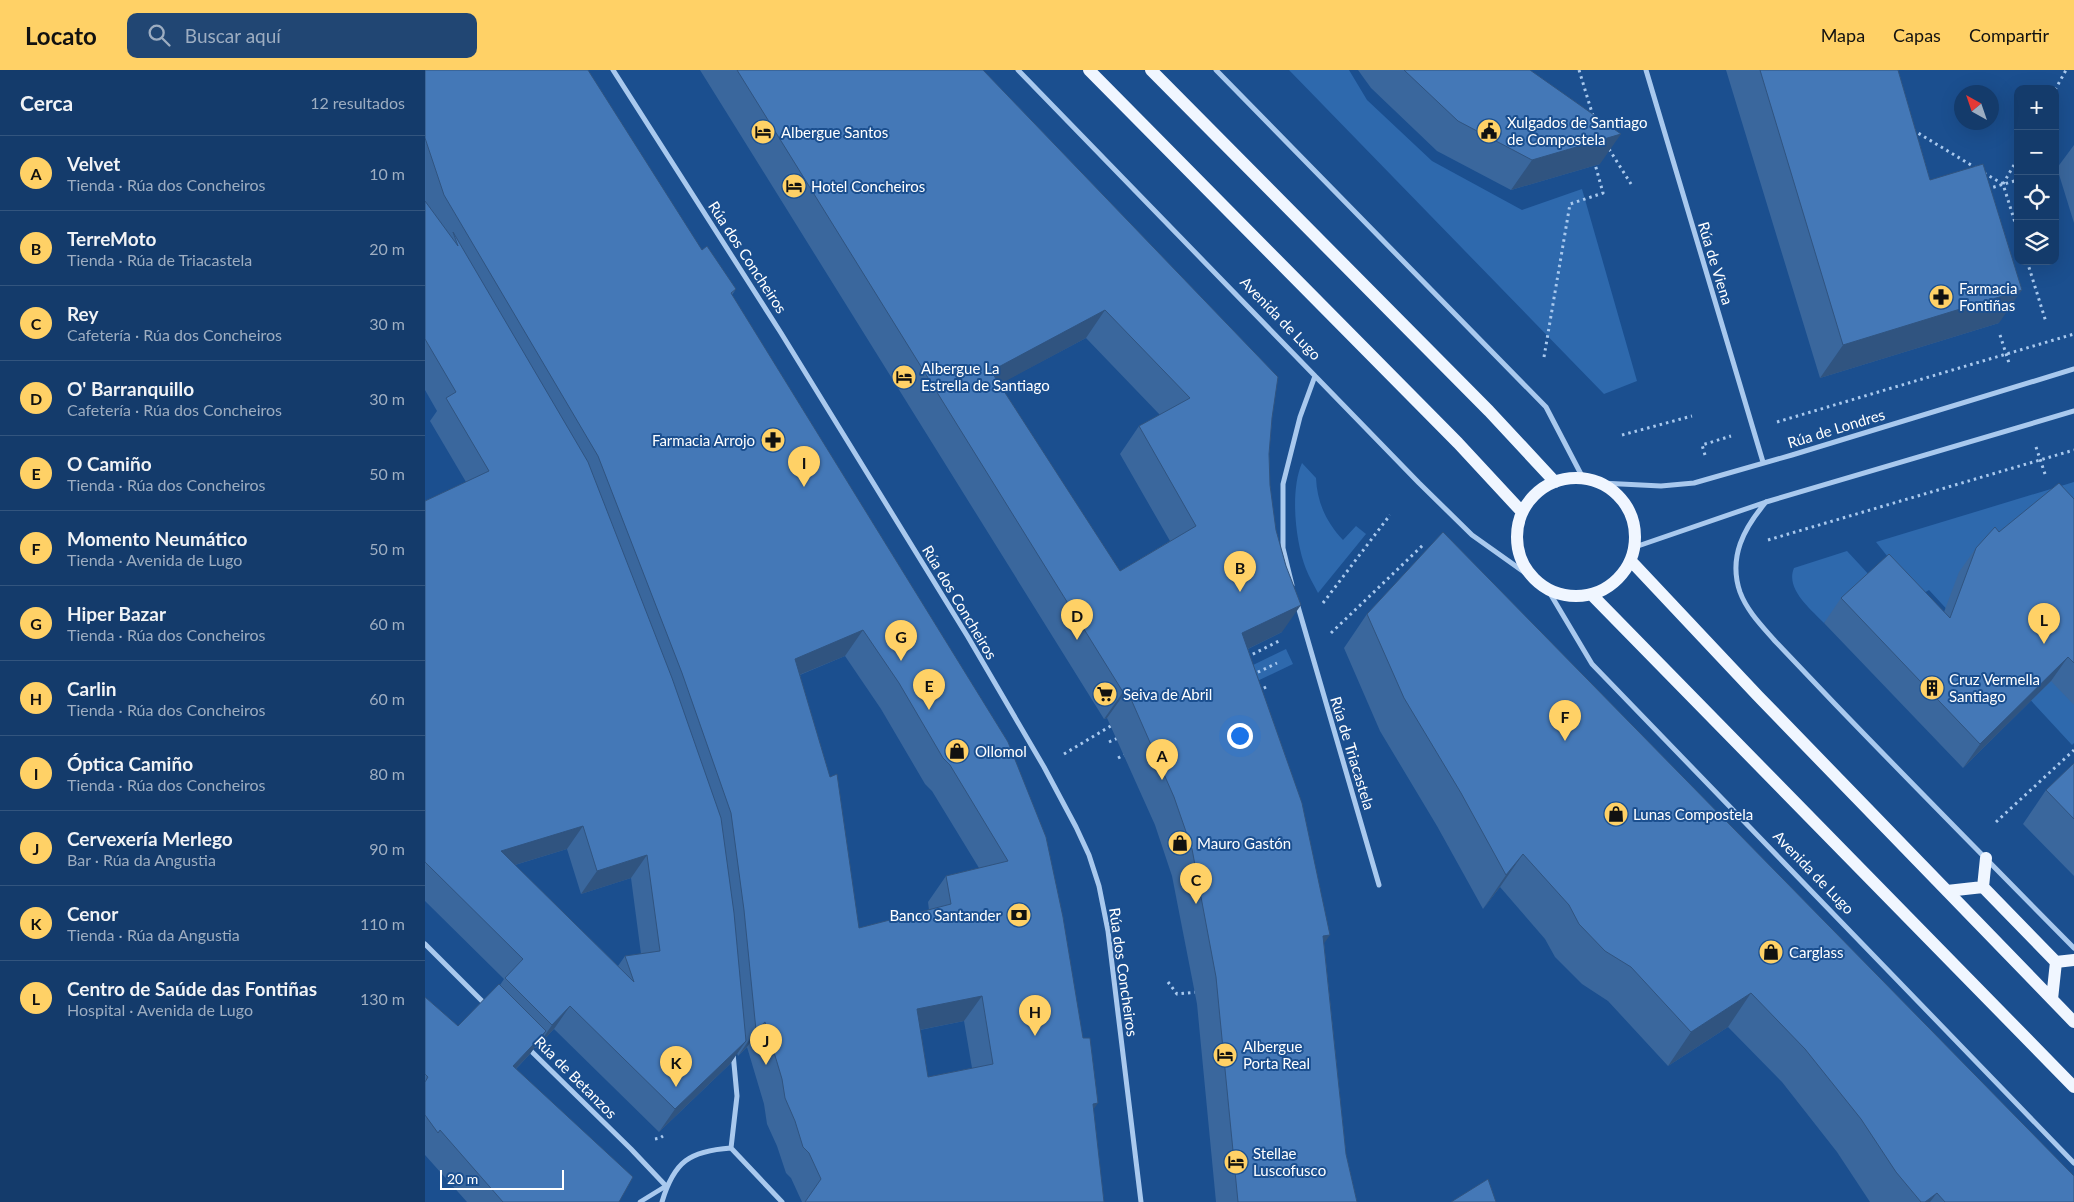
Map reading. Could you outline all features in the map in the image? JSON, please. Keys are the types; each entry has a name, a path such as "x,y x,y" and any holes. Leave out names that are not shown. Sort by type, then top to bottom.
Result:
{"main road":[{"path":"1089,70 1458,443 1522,512"},
{"path":"1151,70 1495,418 1555,482"},
{"path":"1568,478 1583,478 1601,483 1621,497 1631,512 1635,527 1635,547 1631,561 1621,576 1606,589 1592,595 1579,597 1562,596 1549,590 1531,577 1522,562 1517,536 1522,512 1533,496 1555,482 1568,478"},
{"path":"1631,561 1758,696 2074,1022"},
{"path":"1592,595 2074,1088"},
{"path":"1986,858 1983,886 2056,962"},
{"path":"1947,891 1983,886"},
{"path":"2056,962 2074,960"},
{"path":"2052,999 2056,962"}],"street":[{"name":"Rúa dos Concheiros","path":"613,70 781,332 968,637 1044,767 1089,855 1099,886 1107,932 1141,1202"},
{"name":"Avenida de Lugo","path":"1018,70 1472,535 1531,577"},
{"path":"1216,70 1547,407 1583,478"},
{"name":"Rúa de Viena","path":"1646,70 1763,462"},
{"name":"Rúa de Londres","path":"1601,483 1661,486 1693,483 2074,369"},
{"name":"Rúa de Triacastela","path":"1315,376 1301,417 1283,484 1283,548 1303,629 1379,885"},
{"path":"1635,547 1766,502 2074,411"},
{"path":"1766,502 1742,536 1737,552 1735,570 1740,592 1755,618 1796,664 2074,948"},
{"name":"Avenida de Lugo","path":"1549,590 1592,664 2074,1163"},
{"path":"425,944 492,1011"},
{"name":"Rúa de Betanzos","path":"525,1044 666,1186"},
{"path":"733,1050 737,1096 731,1148 782,1202"},
{"path":"662,1202 666,1186 684,1160 708,1150 731,1148"},
{"path":"640,1202 666,1186"}],"path":[{"path":"1579,70 1595,121"},
{"path":"2058,85 2067,70"},
{"path":"1909,128 2003,184 2014,220"},
{"path":"1607,146 1631,184"},
{"path":"1545,357 1570,204 1603,193 1594,159"},
{"path":"2003,184 2014,165"},
{"path":"1986,190 2014,181"},
{"path":"2028,265 2046,322"},
{"path":"1774,423 2074,334"},
{"path":"2000,335 2011,370"},
{"path":"1622,435 1693,416"},
{"path":"1702,445 1734,435"},
{"path":"2034,442 2046,477"},
{"path":"1772,540 2074,450"},
{"path":"1243,659 1303,629 1390,514"},
{"path":"1333,634 1423,545"},
{"path":"1251,676 1277,663"},
{"path":"1250,695 1268,686"},
{"path":"1044,767 1102,730 1120,721"},
{"path":"1109,742 1127,733"},
{"path":"1117,758 1134,750"},
{"path":"1997,822 2074,750"},
{"path":"1168,982 1177,994 1205,991"}],"shaded area":[{"path":"1289,70 1349,70 1367,100 1432,161 1522,210 1582,189 1637,381 1604,394"},
{"path":"1302,463 1316,478 1318,495 1323,511 1343,540 1356,526 1366,534 1318,593 1302,558 1295,516 1296,487"},
{"path":"2074,482 2074,743 2072,745 1929,590 1919,596 1876,542"},
{"path":"1847,551 1872,578 1824,623 1806,605 1796,591 1792,576 1794,568"},
{"path":"1286,649 1293,664 1124,744 1118,731"}],"building":[{"path":"425,70 588,70 702,250 707,246 736,289 731,293 1008,742 1046,837 1063,917 1083,1038 1090,1038 1098,1103 1093,1104 1104,1202 805,1202 821,1179 809,1153 803,1147 785,1098 782,1079 765,1022 756,1030 744,910 731,813 682,673 598,456 444,195 425,138","holes":["863,630 899,683 943,758 950,765 1008,861 946,876 951,904 859,928 837,774 830,777 795,659","982,996 993,1064 928,1077 917,1009"]},
{"path":"737,70 983,70 1278,377 1269,454 1270,485 1276,530 1286,566 1301,605 1242,633 1302,803 1330,935 1323,936 1346,1154 1357,1202 1238,1202 1216,977 1192,849 1174,797 1127,690 1123,692","holes":["1105,310 1190,398 1139,426 1196,526 1120,571 991,371"]},
{"path":"1404,70 1530,70 1621,134 1532,160 1458,121"},
{"path":"1760,70 1898,70 1930,180 1983,164 2022,290 1843,345"},
{"path":"425,201 458,246 453,232 588,462 672,678 721,818 734,913 746,1041 675,1109 570,1006 552,1025 505,978 523,959 425,862 425,501 489,471 446,398 456,392 425,339","holes":["583,826 597,871 647,855 660,951 625,956 634,982 501,851"]},
{"path":"2059,483 2074,499 2074,663 2068,657 1980,744 1841,598 1889,554 1950,618 1976,548 1995,527 1999,532"},
{"path":"1443,532 2074,1176 2074,1202 1945,1202 1937,1193 1925,1202 1921,1202 1896,1172 1861,1119 1805,1049 1751,993 1691,1032 1631,967 1605,951 1579,924 1569,905 1523,854 1506,875 1461,793 1404,698 1367,614"},
{"path":"2074,763 2074,819 2046,790"},
{"path":"499,984 546,1031 513,1066 633,1177 619,1202 503,1202 440,1130 438,1133 425,1115 425,1082 428,1077 425,1074 425,997 458,1026"},
{"path":"1488,1179 1496,1202 1451,1202"}],"place":[{"name":"Xulgados de Santiago de Compostela","path":"1489,131"},
{"name":"Albergue Santos","path":"763,132"},
{"name":"Hotel Concheiros","path":"794,186"},
{"name":"Farmacia Fontiñas","path":"1941,297"},
{"name":"Albergue La Estrella de Santiago","path":"904,377"},
{"name":"Farmacia Arrojo","path":"773,440"},
{"name":"Óptica Camiño","path":"804,487"},
{"name":"TerreMoto","path":"1240,592"},
{"name":"O' Barranquillo","path":"1077,640"},
{"name":"Centro de Saúde das Fontiñas","path":"2044,644"},
{"name":"Hiper Bazar","path":"901,661"},
{"name":"Cruz Vermella Santiago","path":"1932,688"},
{"name":"Seiva de Abril","path":"1105,694"},
{"name":"O Camiño","path":"929,710"},
{"name":"Momento Neumático","path":"1565,741"},
{"name":"Ollomol","path":"957,751"},
{"name":"Velvet","path":"1162,780"},
{"name":"Lunas Compostela","path":"1616,814"},
{"name":"Mauro Gastón","path":"1180,843"},
{"name":"Rey","path":"1196,904"},
{"name":"Banco Santander","path":"1019,915"},
{"name":"Carglass","path":"1771,952"},
{"name":"Carlin","path":"1035,1036"},
{"name":"Albergue Porta Real","path":"1225,1055"},
{"name":"Cervexería Merlego","path":"766,1065"},
{"name":"Cenor","path":"676,1087"},
{"name":"Stellae Luscofusco","path":"1236,1162"}]}
